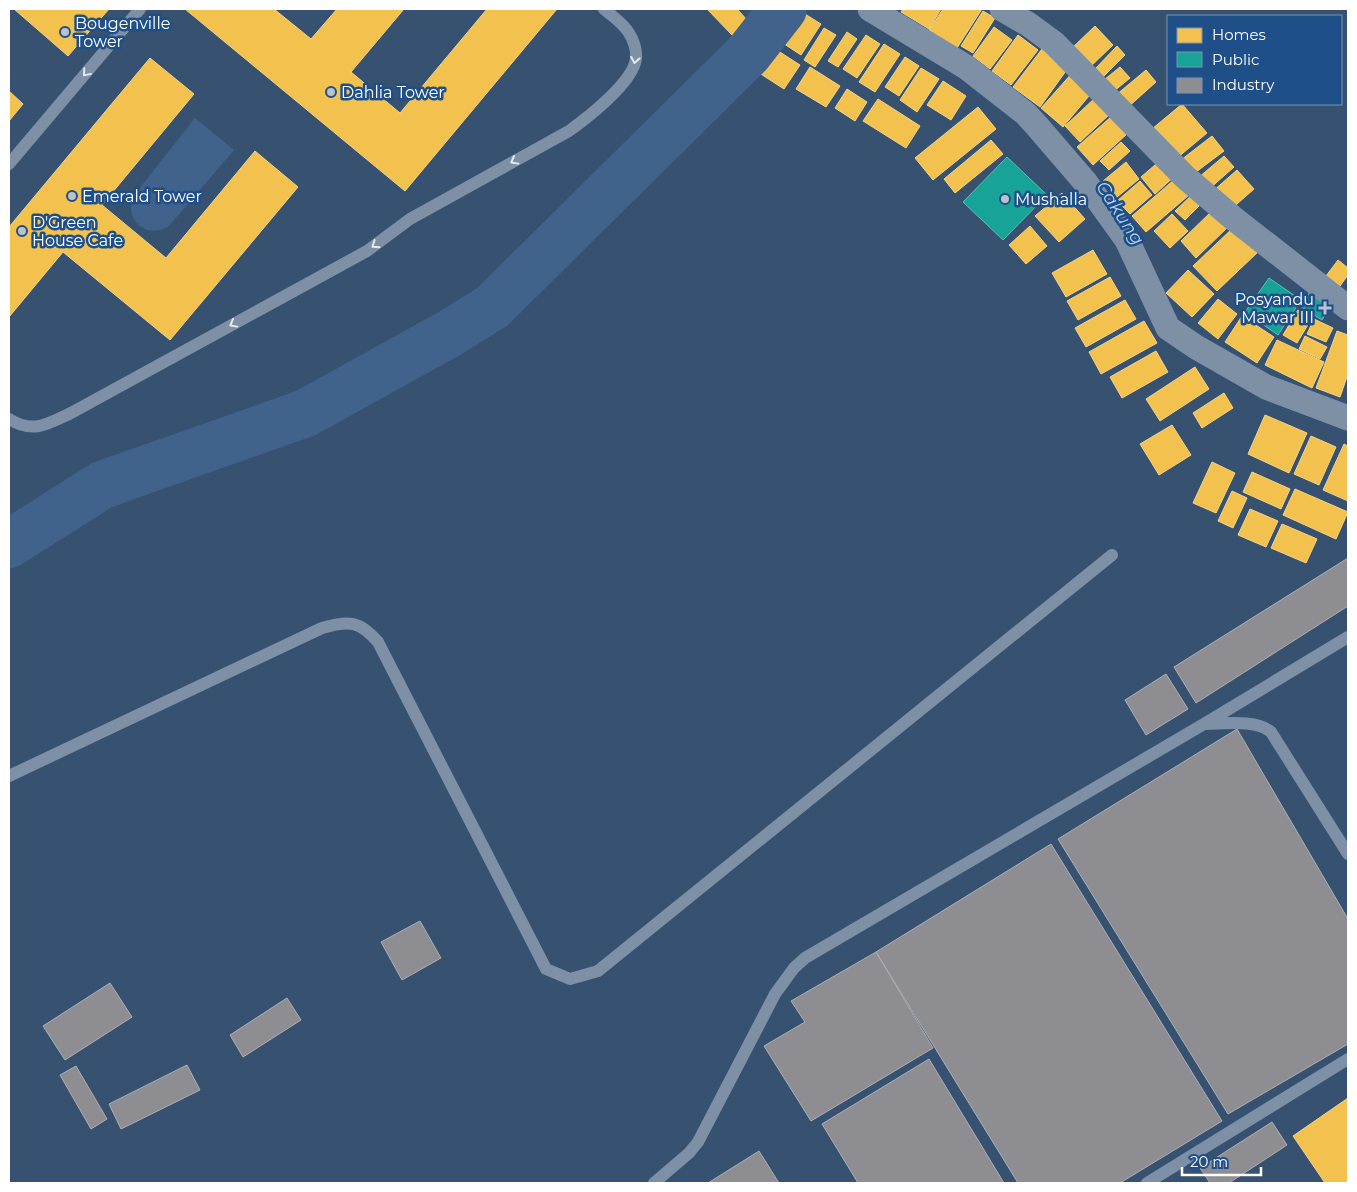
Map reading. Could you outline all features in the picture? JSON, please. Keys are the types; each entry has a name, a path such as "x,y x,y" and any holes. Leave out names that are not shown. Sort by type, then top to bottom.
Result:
{"street":[{"path":"870,9 966,67 1032,121 1086,183 1127,240 1168,328 1196,347 1266,387 1348,418"},
{"path":"1002,9 1028,24 1054,43 1185,177 1233,218 1348,308"}],"lane":[{"path":"9,164 140,9"},
{"path":"9,419 32,428 51,422 71,412 367,251 410,220 569,131 589,116 628,77 636,59 636,51 629,32 604,9"},
{"path":"9,776 322,628 340,622 354,623 369,631 378,642 546,969 570,979 598,972 1112,555"},
{"path":"654,1183 689,1153 698,1142 782,981 799,963 1348,637"},
{"path":"1204,724 1251,724 1267,728 1348,854"},
{"path":"1147,1183 1348,1059"}],"water":[{"path":"195,118 234,150 168,227 160,230 145,229 135,221 132,214 132,198"}],"building: Homes":[{"name":"Bougenville Tower","path":"14,9 109,9 68,56"},
{"name":"Dahlia Tower","path":"185,9 274,9 311,39 337,9 404,9 351,72 400,113 487,9 557,9 405,191"},
{"path":"707,9 737,9 748,21 733,36"},
{"path":"794,9 821,24 801,55 775,38"},
{"path":"903,9 941,9 929,29 901,12"},
{"path":"943,9 982,9 957,48 929,30"},
{"path":"983,11 995,18 973,53 961,46"},
{"path":"1095,26 1113,45 1089,68 1071,49"},
{"path":"994,27 1012,40 990,69 973,56"},
{"path":"824,28 836,35 815,67 804,60"},
{"path":"847,32 857,39 838,67 828,61"},
{"path":"866,35 880,44 857,78 843,69"},
{"path":"1018,35 1038,50 1011,85 992,71"},
{"path":"884,44 900,54 875,92 859,82"},
{"path":"769,45 800,65 784,89 753,69"},
{"path":"1045,45 1071,64 1040,107 1013,87"},
{"path":"1117,46 1125,55 1102,78 1094,70"},
{"path":"905,57 919,66 899,96 885,87"},
{"name":"Emerald Tower","path":"150,58 194,94 102,205 166,258 255,151 298,187 170,340 63,252 9,317 9,227"},
{"path":"810,67 840,86 826,107 796,89"},
{"path":"1120,67 1130,78 1108,96 1099,84"},
{"path":"921,68 939,79 917,112 900,100"},
{"path":"1146,70 1156,82 1127,108 1116,95"},
{"path":"1073,72 1094,90 1063,127 1041,108"},
{"path":"943,81 966,96 951,120 927,105"},
{"path":"847,89 867,102 855,121 835,108"},
{"path":"9,91 23,104 9,121"},
{"path":"1096,97 1111,113 1080,142 1065,126"},
{"path":"878,99 920,126 906,148 863,121"},
{"path":"1183,105 1207,133 1177,158 1152,129"},
{"path":"978,107 996,129 933,180 915,158"},
{"path":"1112,116 1128,133 1093,165 1077,147"},
{"path":"1212,136 1224,151 1192,175 1181,160"},
{"path":"991,140 1003,154 955,193 944,179"},
{"path":"1121,142 1130,151 1109,170 1100,161"},
{"path":"1224,156 1234,167 1208,190 1198,178"},
{"path":"1162,159 1176,175 1155,194 1141,177"},
{"path":"1126,162 1139,179 1117,197 1103,181"},
{"path":"1237,170 1254,189 1229,211 1212,192"},
{"path":"1175,179 1189,195 1146,232 1132,216"},
{"path":"1140,181 1152,195 1130,214 1117,201"},
{"path":"1195,192 1203,202 1185,220 1175,211"},
{"path":"1062,193 1085,219 1059,242 1035,216"},
{"path":"1213,210 1229,226 1196,258 1181,241"},
{"path":"1172,214 1188,231 1170,248 1154,231"},
{"path":"1030,226 1047,246 1026,264 1009,245"},
{"path":"1235,226 1259,251 1217,291 1193,266"},
{"path":"1093,250 1107,274 1066,297 1052,273"},
{"path":"1338,260 1348,268 1348,275 1340,286 1326,276"},
{"path":"1188,270 1214,294 1192,317 1166,293"},
{"path":"1110,277 1121,296 1078,320 1067,301"},
{"path":"1218,299 1237,314 1218,339 1198,323"},
{"path":"1125,300 1136,319 1086,347 1075,328"},
{"path":"1298,310 1312,318 1297,343 1283,335"},
{"path":"1242,316 1274,337 1257,363 1225,342"},
{"path":"1314,319 1333,328 1326,342 1307,334"},
{"path":"1144,321 1157,343 1101,374 1089,352"},
{"path":"1337,331 1348,335 1348,374 1340,397 1316,388"},
{"path":"1305,336 1327,347 1320,359 1299,349"},
{"path":"1277,340 1324,362 1312,388 1265,365"},
{"path":"1156,351 1168,372 1122,398 1110,377"},
{"path":"1195,367 1209,389 1160,421 1146,399"},
{"path":"1224,393 1233,408 1202,428 1193,413"},
{"path":"1265,415 1307,433 1289,473 1248,454"},
{"path":"1172,425 1191,455 1159,475 1140,444"},
{"path":"1311,436 1336,447 1319,485 1294,474"},
{"path":"1344,444 1348,446 1348,501 1323,490"},
{"path":"1212,462 1235,473 1216,513 1193,503"},
{"path":"1252,472 1290,489 1281,509 1243,492"},
{"path":"1295,489 1348,512 1336,539 1283,515"},
{"path":"1232,491 1247,498 1233,528 1218,521"},
{"path":"1250,509 1278,521 1266,547 1238,535"},
{"path":"1282,524 1317,539 1306,563 1271,548"},
{"path":"1348,1098 1348,1183 1325,1183 1293,1136"}],"building: Public":[{"name":"Mushalla","path":"1007,157 1047,195 1003,240 963,202"},
{"path":"1269,278 1301,300 1278,335 1245,312"},
{"path":"1311,290 1333,302 1322,320 1301,307"}],"building: Industry":[{"path":"1348,558 1348,606 1196,703 1174,667"},
{"path":"1166,674 1188,709 1146,735 1125,700"},
{"path":"1237,729 1348,919 1348,1044 1228,1114 1058,839"},
{"path":"1051,844 1222,1121 1120,1183 1018,1183 876,952"},
{"path":"420,921 441,958 402,980 381,942"},
{"path":"876,952 933,1048 811,1121 764,1046 805,1022 791,1001"},
{"path":"110,983 132,1017 65,1060 43,1026"},
{"path":"287,998 301,1020 243,1057 230,1035"},
{"path":"929,1059 1004,1183 858,1183 822,1124"},
{"path":"187,1065 200,1090 121,1129 109,1104"},
{"path":"76,1066 107,1119 91,1129 60,1075"},
{"path":"1272,1122 1287,1145 1229,1183 1210,1183 1200,1168"},
{"path":"759,1151 779,1183 708,1183"}],"waterway":[{"path":"9,544 102,485 306,413 452,332 492,307 748,54 783,9"}],"place":[{"name":"Bougenville Tower","path":"65,32"},
{"name":"Dahlia Tower","path":"331,92"},
{"name":"Emerald Tower","path":"72,196"},
{"name":"Mushalla","path":"1005,199"},
{"name":"D'Green House Cafe","path":"22,231"},
{"name":"Posyandu Mawar III","path":"1325,308"}],"water label":[{"name":"Cakung","path":"1120,213"}]}
